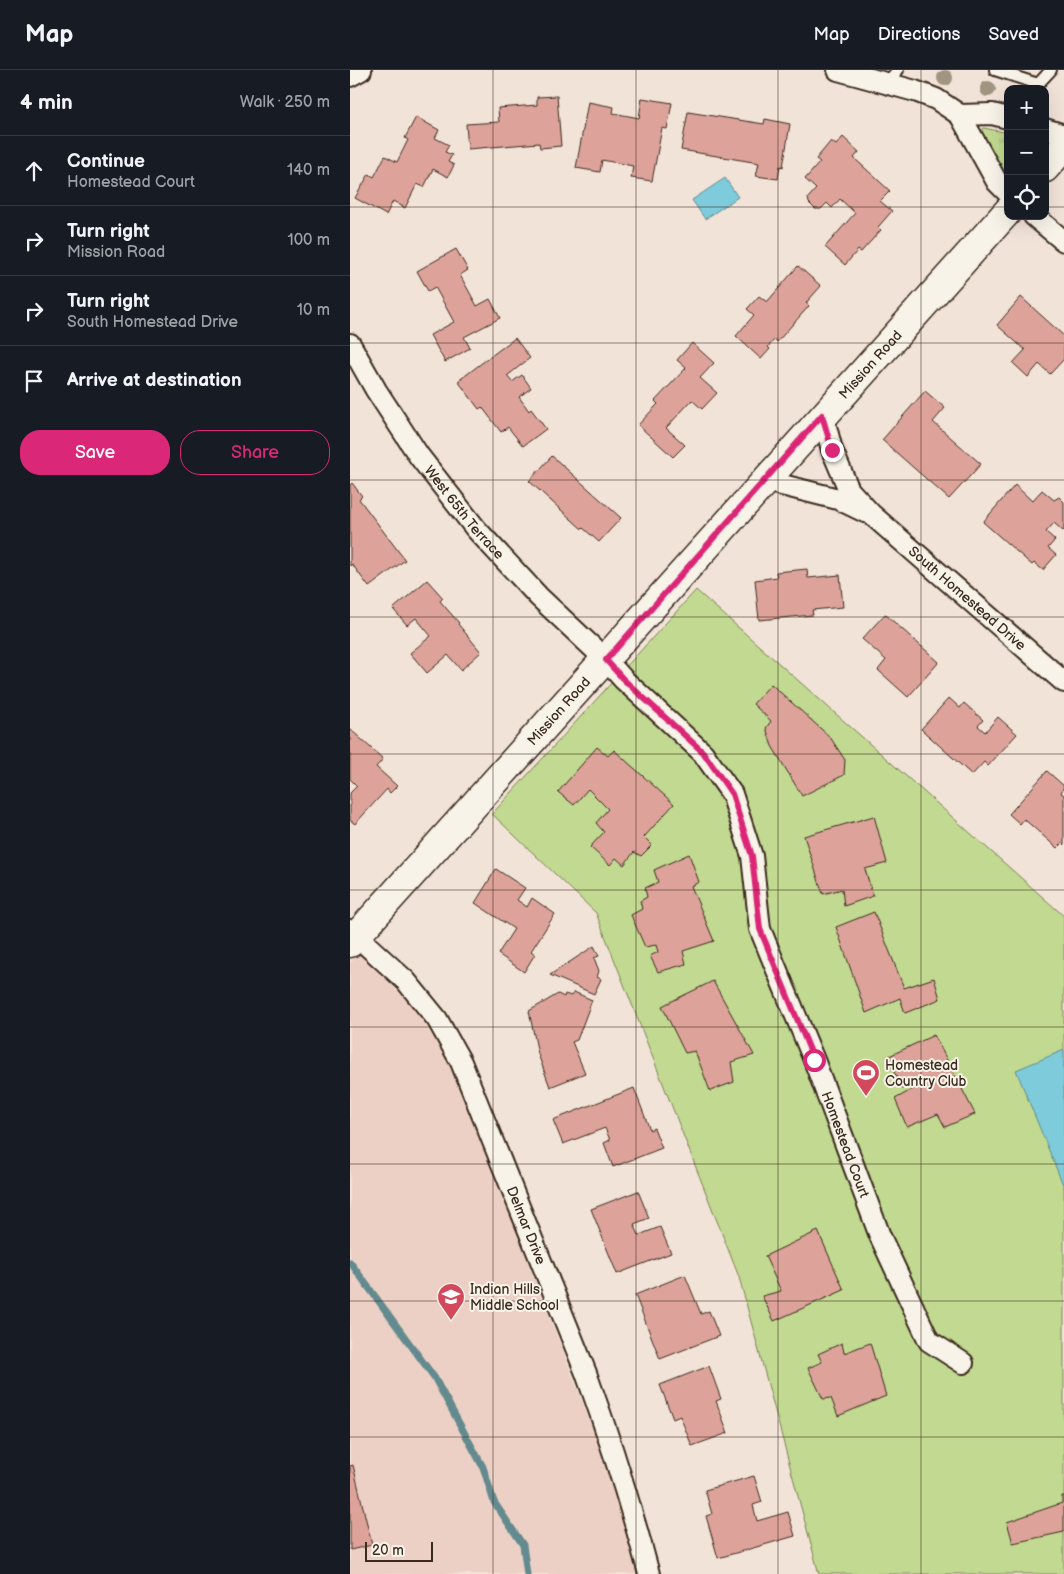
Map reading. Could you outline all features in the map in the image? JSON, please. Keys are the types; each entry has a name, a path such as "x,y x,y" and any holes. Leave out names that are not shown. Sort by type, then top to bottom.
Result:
{"main road":[{"path":"1049,164 1064,147"},
{"name":"Mission Road","path":"352,937 606,660 766,481 822,415 1004,215"}],"street":[{"path":"350,76 361,70"},
{"path":"838,70 892,77 915,91 936,99 960,115 997,182 1004,189"},
{"path":"960,115 992,114 1004,117"},
{"path":"1048,130 1064,135"},
{"path":"1039,220 1064,241"},
{"name":"West 65th Terrace","path":"350,344 376,390 419,456 476,529 539,597 606,660"},
{"name":"South Homestead Drive","path":"822,415 832,450 849,490 871,514 1064,682"},
{"name":"South Homestead Drive","path":"766,481 838,499 871,514"},
{"name":"Homestead Court","path":"606,660 624,680 703,752 732,794 752,856 760,929 814,1060 880,1236 928,1342 963,1363"},
{"name":"Delmar Drive","path":"352,937 406,981 436,1019 462,1062 602,1416 629,1498 649,1574"}],"lane":[{"path":"994,70 1038,84 1051,70"}],"shaded area":[{"name":"Indian Hills Middle School","path":"359,953 410,1003 451,1062 605,1460 637,1574 350,1574 350,963"}],"green space":[{"path":"984,128 1004,132 1004,170 980,132"},
{"name":"Homestead Country Club","path":"696,590 1064,916 1064,1574 819,1574 739,1277 596,913 492,814"}],"water":[{"path":"725,178 738,197 705,219 692,200"},
{"path":"1064,1050 1064,1187 1016,1070"}],"building":[{"path":"557,96 561,146 540,148 539,143 468,149 466,124 499,122 498,108 537,105 537,97"},
{"path":"642,98 672,103 667,129 662,128 652,181 631,178 633,166 602,160 600,172 576,168 588,102 614,107 613,113 639,118"},
{"path":"688,112 764,124 765,119 790,124 783,167 780,166 778,179 756,176 759,163 681,150"},
{"path":"416,117 439,130 435,138 449,145 445,152 452,155 448,162 454,165 448,177 433,169 424,187 417,184 405,208 393,201 386,215 355,198 369,174 374,177 385,156 397,162 408,140 405,138"},
{"path":"843,137 859,152 854,158 890,191 880,201 892,211 878,227 881,230 861,252 858,250 845,265 825,247 855,213 840,199 832,208 827,203 821,209 815,209 809,203 808,198 816,189 805,179 820,162 816,159 831,141 836,145"},
{"path":"456,249 468,270 460,275 477,306 490,299 500,318 464,337 470,348 445,362 430,335 454,322 435,287 428,291 417,271"},
{"path":"798,266 821,286 806,303 809,306 777,342 775,339 768,347 770,349 761,359 736,336 754,315 747,309 759,296 767,302"},
{"path":"1021,297 1064,336 1064,359 1050,374 1039,364 1028,377 1013,363 1025,350 997,325"},
{"path":"515,338 530,358 507,376 512,382 522,375 531,388 519,397 546,429 523,446 508,427 501,432 482,407 479,409 458,381"},
{"path":"692,343 714,363 700,378 717,393 702,409 692,400 666,428 685,445 673,457 638,425 658,404 655,401 686,368 677,360"},
{"path":"925,391 945,408 933,422 981,464 949,499 882,440"},
{"path":"552,456 621,518 599,542 529,481"},
{"path":"352,483 362,496 359,499 405,560 369,587 352,564 350,566 350,485"},
{"path":"1015,485 1032,501 1042,490 1054,500 1059,497 1064,502 1064,530 1054,523 1046,532 1055,540 1048,548 1056,555 1043,570 1034,563 1032,565 983,522"},
{"path":"807,569 808,578 840,575 843,607 812,610 813,615 759,620 755,580 777,577 776,572"},
{"path":"427,580 443,598 440,601 481,652 461,670 448,655 427,673 410,653 431,636 416,618 407,625 393,609"},
{"path":"885,614 939,662 908,697 878,670 886,660 862,639"},
{"path":"771,684 830,737 845,760 844,775 802,796 772,746 766,728 771,721 753,704"},
{"path":"949,698 960,708 964,703 983,720 978,726 985,732 998,717 1017,734 988,766 984,762 972,775 921,729"},
{"path":"350,729 383,759 376,767 397,786 390,793 387,789 355,824 350,820 350,793 357,786 350,779"},
{"path":"597,747 608,756 614,750 674,804 644,837 652,845 641,856 634,852 624,865 616,858 610,865 590,847 604,832 596,823 608,809 588,789 574,805 558,792"},
{"path":"1047,771 1064,786 1061,793 1064,795 1064,845 1062,843 1057,848 1024,819 1020,824 1009,814"},
{"path":"874,816 887,863 865,869 873,896 844,906 842,889 823,894 804,836"},
{"path":"689,854 699,882 691,886 714,941 683,951 686,964 658,972 650,956 658,952 656,945 645,947 631,915 642,909 640,901 647,897 645,888 658,882 654,870"},
{"path":"496,869 525,888 517,900 527,907 532,898 555,914 531,951 535,954 524,972 498,954 514,929 475,903"},
{"path":"874,912 904,988 934,978 940,999 905,1013 900,998 866,1013 836,927"},
{"path":"594,946 599,956 594,958 599,971 597,977 601,979 594,994 550,975"},
{"path":"713,981 754,1055 731,1062 734,1082 710,1091 695,1051 685,1053 662,1006"},
{"path":"574,992 592,1000 577,1040 572,1042 585,1073 550,1087 538,1054 529,1011 558,994 564,997 565,994 571,996"},
{"path":"934,1035 975,1114 945,1127 938,1114 907,1127 895,1099 913,1089 910,1085 902,1089 887,1057"},
{"path":"634,1088 650,1130 654,1128 662,1148 613,1167 604,1143 610,1140 605,1128 563,1144 553,1120"},
{"path":"638,1191 649,1218 634,1224 639,1235 660,1227 671,1253 617,1274 591,1209"},
{"path":"818,1231 844,1290 774,1321 762,1296 781,1291 765,1256"},
{"path":"685,1275 701,1314 709,1311 719,1336 660,1359 635,1295"},
{"path":"842,1343 844,1353 870,1343 886,1396 838,1416 831,1398 823,1399 808,1368 822,1362 818,1354"},
{"path":"709,1366 721,1399 716,1401 728,1433 692,1446 680,1416 673,1419 660,1385"},
{"path":"353,1465 372,1545 350,1550 350,1466"},
{"path":"754,1476 762,1502 753,1505 757,1521 788,1512 795,1536 718,1558 706,1516 712,1514 705,1490"},
{"path":"1062,1496 1064,1496 1064,1532 1013,1543 1007,1522 1062,1503"}],"waterway":[{"path":"350,1262 434,1377 483,1467 494,1502 523,1545 527,1574"}],"place":[{"name":"Homestead Country Club","path":"866,1097"},
{"name":"Indian Hills Middle School","path":"451,1321"}],"route":[{"path":"814,1060 760,929 752,856 732,794 703,752 624,680 606,660 766,481 822,415 832,450"}]}
